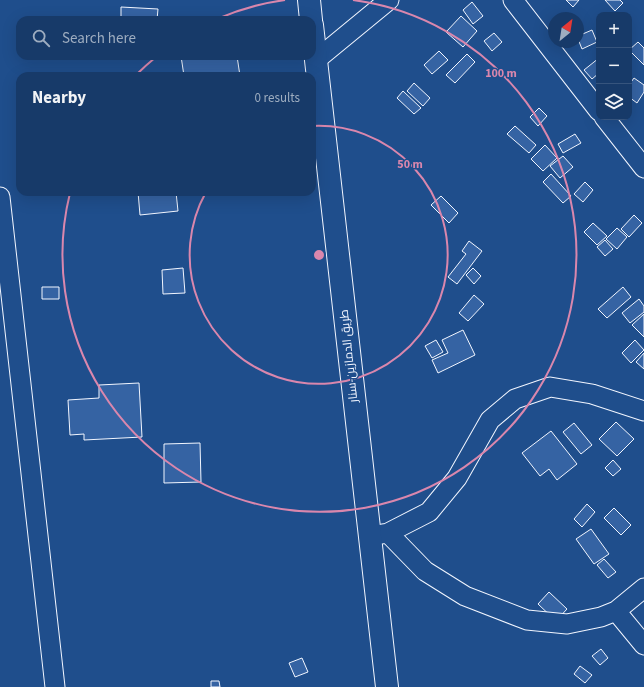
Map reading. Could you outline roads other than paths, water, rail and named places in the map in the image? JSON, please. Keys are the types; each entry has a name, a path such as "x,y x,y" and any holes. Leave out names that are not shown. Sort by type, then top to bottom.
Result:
{"highway":[{"path":"309,0 311,16"},
{"name":"طريق الدمازين-سنار","path":"316,60 379,535 387,687"}],"street":[{"path":"316,60 389,0"},
{"path":"513,0 596,107"},
{"path":"606,120 644,168"},
{"path":"0,197 55,687"},
{"path":"644,411 592,394 550,387 515,399 490,420 457,478 429,512 379,535 425,571 465,596 527,620 567,624 602,617 616,611 644,588"},
{"path":"616,611 644,645"}]}
